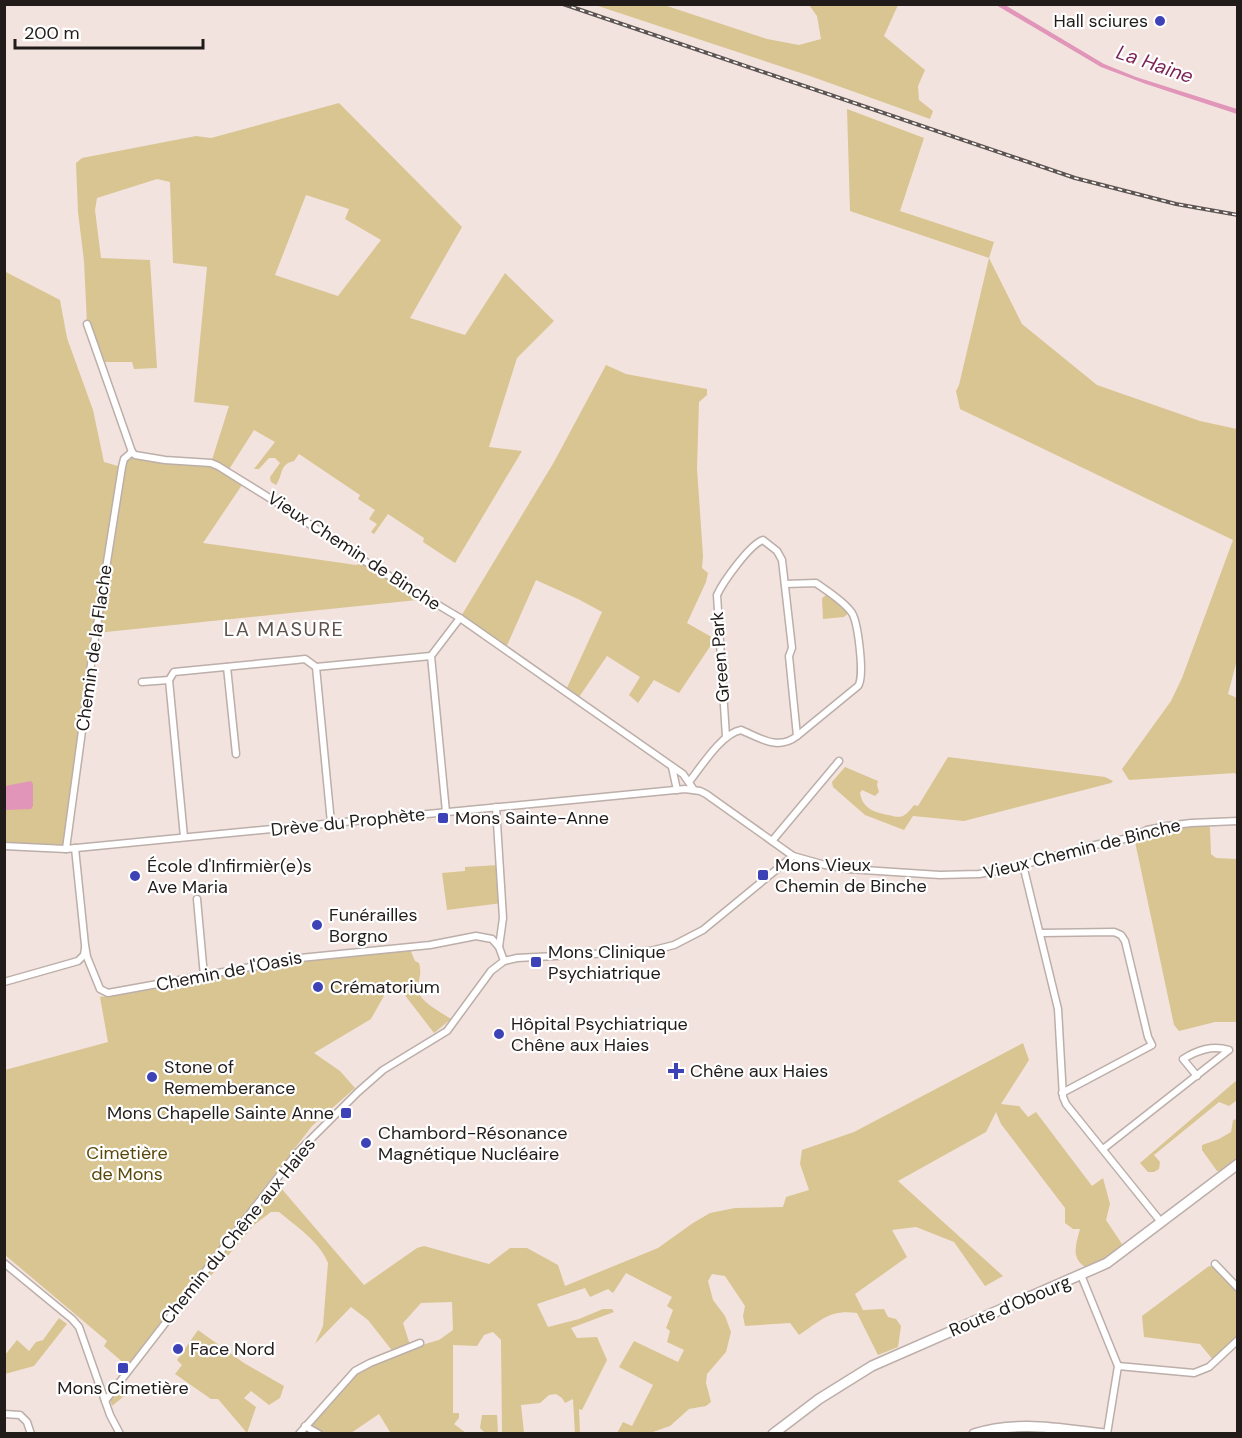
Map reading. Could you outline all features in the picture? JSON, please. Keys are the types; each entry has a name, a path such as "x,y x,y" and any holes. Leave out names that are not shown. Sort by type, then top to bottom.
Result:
{"main road":[{"name":"Route d'Obourg","path":"773,1434 839,1386 872,1366 1082,1275 1114,1258 1238,1164"},
{"path":"974,1434 1001,1427 1023,1425 1106,1434"}],"street":[{"path":"87,324 132,452"},
{"name":"Vieux Chemin de Binche","path":"132,452 140,457 211,463 218,466 366,562 460,618 683,774 693,789 706,794 793,856 848,869 948,875 979,874 1134,837 1147,830 1191,823 1238,821"},
{"name":"Chemin de la Flache","path":"66,849 122,467 124,459 132,452"},
{"name":"Green Park","path":"726,736 717,595 726,579 756,544 763,540 780,555 782,560 797,736"},
{"path":"689,782 726,736 741,730 774,744 791,741 861,683 856,622 851,611 816,582 785,584"},
{"path":"446,812 431,656 460,618"},
{"path":"184,837 169,680 174,672 305,659 316,667 431,656"},
{"path":"227,667 236,754"},
{"path":"316,667 331,824"},
{"path":"142,682 169,680"},
{"path":"772,841 839,761"},
{"path":"672,766 677,790"},
{"name":"Drève du Prophète","path":"4,846 66,849 693,789"},
{"path":"496,807 503,918 499,947 504,961 516,958 650,951 674,945 703,930 793,856"},
{"name":"Chemin de l'Oasis","path":"75,848 87,957 100,989 108,993 300,958 430,945 476,936 492,939 499,947"},
{"path":"1023,865 1058,1009 1062,1093 1066,1104 1161,1222"},
{"path":"197,899 204,976"},
{"path":"1041,933 1114,932 1121,935 1125,941 1148,1037 1152,1045 1062,1093"},
{"path":"4,982 78,961 84,955 85,945"},
{"name":"Chemin du Chêne aux Haies","path":"105,1401 296,1154 383,1070 447,1031 491,971 504,961"},
{"path":"1103,1149 1197,1076 1229,1050 1210,1047 1192,1053 1183,1059 1197,1076"},
{"path":"4,1263 79,1327 110,1415 120,1434"},
{"path":"1215,1264 1238,1288"},
{"path":"1082,1275 1119,1366 1106,1434"},
{"path":"1119,1366 1194,1373 1209,1367 1238,1340"},
{"path":"299,1434 355,1371 420,1343"},
{"path":"4,1414 20,1415 27,1422 30,1434"},
{"path":"305,1426 320,1434"}],"green space":[{"path":"595,5 664,5 767,39 799,45 821,39 817,16 809,5 898,5 884,36 925,70 918,86 919,100 933,111 930,119 810,76"},
{"path":"339,103 462,227 410,318 465,335 505,273 554,321 517,358 489,447 522,451 455,563 423,542 424,538 388,514 374,534 371,532 377,524 369,519 375,510 358,499 360,495 299,454 294,461 286,465 276,485 271,482 270,477 280,463 275,458 269,458 259,469 254,469 275,442 254,430 228,471 244,482 203,543 356,565 366,562 427,599 96,633 66,849 5,846 4,271 60,300 67,338 93,410 104,462 121,467 132,452 135,455 211,463 229,406 194,402 207,267 173,263 170,182 157,179 97,198 95,210 101,258 150,260 157,368 134,369 132,362 100,362 87,324 76,163 82,158 196,136 211,138","holes":["306,195 349,209 345,219 381,240 338,296 275,275"]},
{"path":"847,109 924,138 900,211 994,242 989,258 850,211"},
{"path":"989,258 1022,324 1097,385 1200,421 1237,429 1238,656 1228,694 1237,698 1237,777 1235,773 1129,780 1122,769 1171,701 1182,678 1233,540 960,409 956,391"},
{"path":"606,365 626,374 707,389 707,395 699,402 697,468 702,568 708,573 687,623 715,639 679,693 654,680 638,703 629,695 640,677 607,656 577,700 565,692 602,612 578,599 536,580 505,650 460,618 554,462"},
{"path":"829,593 851,611 844,617 823,619 822,598"},
{"path":"948,757 1105,777 1113,781 964,821 913,816 904,830 865,815 833,787 832,782 845,767 878,781 879,792 875,796 862,790 860,793 864,803 874,811 901,817 914,805 918,806"},
{"path":"1207,822 1210,828 1211,854 1216,858 1237,859 1237,1022 1215,1022 1179,1031 1174,1025 1134,837 1147,830"},
{"path":"499,865 502,903 447,910 442,873 465,871 465,867"},
{"name":"Cimetière de Mons","path":"409,947 415,961 419,963 418,992 425,1001 451,1019 434,1033 404,994 394,988 385,994 371,1019 314,1053 340,1071 355,1088 312,1126 127,1366 104,1346 107,1341 5,1255 5,1070 108,1042 100,997 230,974 258,966"},
{"path":"1023,1043 1029,1060 1001,1104 1019,1106 1028,1117 1036,1112 1092,1186 1103,1178 1110,1204 1106,1220 1122,1244 1111,1256 1087,1268 1078,1260 1076,1251 1080,1229 1073,1229 1065,1223 1065,1208 1001,1124 996,1112 986,1132 898,1181 1003,1276 985,1286 954,1242 916,1227 892,1230 907,1257 855,1294 863,1310 884,1309 888,1317 896,1319 901,1326 898,1347 878,1355 857,1313 832,1315 799,1335 790,1323 745,1326 743,1316 745,1306 725,1276 712,1274 708,1281 713,1300 725,1316 731,1332 726,1352 707,1374 706,1383 711,1402 706,1406 689,1409 670,1426 650,1433 617,1433 623,1422 632,1426 653,1385 619,1367 634,1341 678,1362 684,1350 667,1342 670,1331 666,1328 673,1310 667,1306 672,1297 626,1273 613,1293 608,1289 590,1297 585,1288 537,1304 548,1327 579,1319 603,1309 612,1309 614,1312 571,1328 577,1338 597,1337 607,1360 582,1410 579,1409 580,1433 575,1433 573,1399 565,1403 556,1394 549,1395 540,1403 521,1405 524,1433 502,1433 501,1340 493,1332 484,1335 477,1346 453,1345 453,1413 459,1413 459,1418 454,1424 466,1433 389,1433 379,1414 351,1433 319,1433 305,1426 355,1371 394,1353 368,1320 351,1307 315,1344 323,1326 328,1263 313,1241 279,1212 271,1212 254,1225 176,1317 171,1314 275,1181 364,1285 417,1248 424,1246 489,1264 510,1248 527,1248 558,1265 565,1286 658,1248 710,1213 735,1208 783,1207 786,1197 809,1190 800,1164 802,1150 854,1132","holes":["452,1302 453,1330 439,1340 411,1348 403,1323 421,1303"]},
{"path":"1237,1080 1237,1102 1229,1106 1219,1102 1154,1155 1160,1162 1159,1169 1148,1172 1140,1163"},
{"path":"1237,1119 1237,1159 1223,1171 1217,1171 1202,1150 1202,1145 1231,1132 1233,1120"},
{"path":"1215,1264 1237,1288 1237,1340 1214,1361 1200,1344 1144,1337 1142,1316 1209,1266 1212,1267"},
{"path":"59,1318 67,1324 34,1366 5,1374 5,1355 17,1340 29,1351 36,1342 43,1340"},
{"path":"198,1330 244,1363 284,1386 280,1398 269,1405 251,1391 244,1398 256,1407 247,1433 218,1399 211,1399 175,1374 182,1365 177,1360"},
{"path":"125,1381 132,1389 132,1395 129,1392 112,1406 110,1400"},
{"path":"482,1415 497,1415 498,1433 485,1433 480,1428"}],"shaded area":[{"path":"996,5 1005,5 1104,64 1136,77 1237,109 1237,114 1101,67"},
{"path":"31,781 33,806 31,809 5,810 5,786"}],"railway":[{"path":"563,4 1075,178 1176,204 1238,215"}],"place":[{"name":"Hall sciures","path":"1160,21"},
{"name":"Mons Sainte-Anne","path":"443,818"},
{"name":"Mons Vieux Chemin de Binche","path":"763,875"},
{"name":"École d'Infirmièr(e)s Ave Maria","path":"135,876"},
{"name":"Funérailles Borgno","path":"317,925"},
{"name":"Mons Clinique Psychiatrique","path":"536,962"},
{"name":"Crématorium","path":"318,987"},
{"name":"Hôpital Psychiatrique Chêne aux Haies","path":"499,1034"},
{"name":"Chêne aux Haies","path":"676,1071"},
{"name":"Stone of Rememberance","path":"152,1077"},
{"name":"Mons Chapelle Sainte Anne","path":"346,1113"},
{"name":"Chambord-Résonance Magnétique Nucléaire","path":"366,1143"},
{"name":"Face Nord","path":"178,1349"},
{"name":"Mons Cimetière","path":"123,1368"}],"district":[{"name":"LA MASURE","path":"284,629"}],"water label":[{"name":"La Haine","path":"1155,64"}]}
